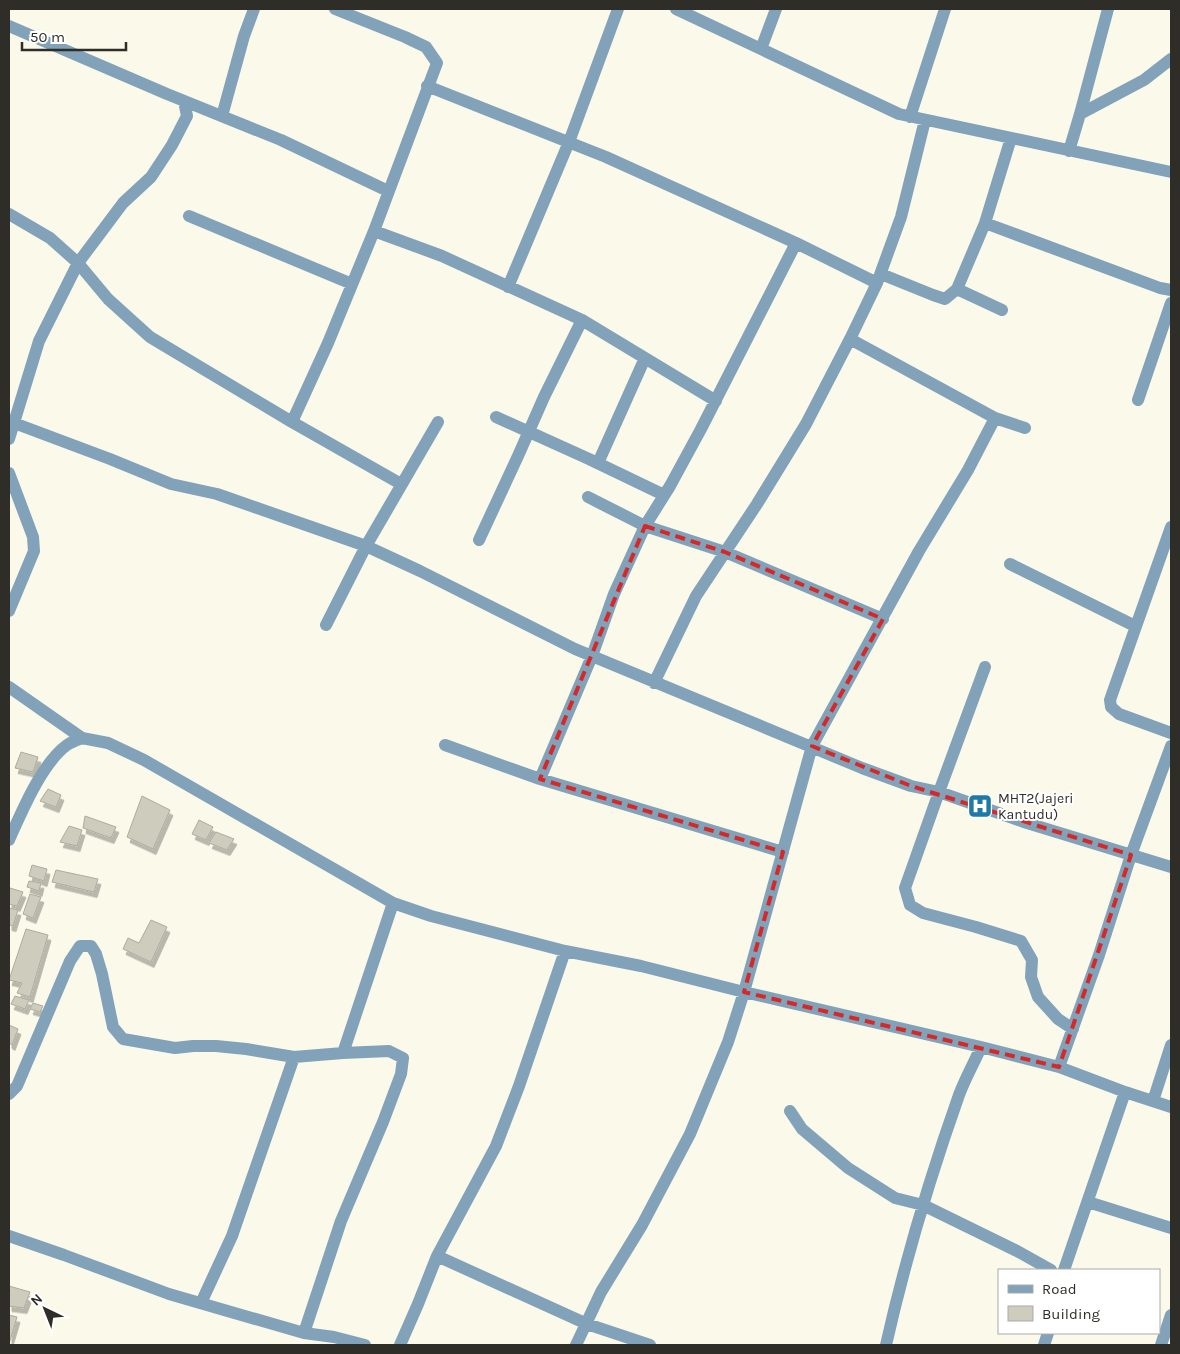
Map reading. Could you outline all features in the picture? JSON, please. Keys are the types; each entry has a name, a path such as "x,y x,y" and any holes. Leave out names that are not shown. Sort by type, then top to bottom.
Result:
{"street":[{"path":"222,116 244,36 254,9"},
{"path":"292,422 328,343 374,231 437,63 426,47 335,9"},
{"path":"508,286 569,142 618,9"},
{"path":"676,9 899,114 1171,172"},
{"path":"761,49 776,9"},
{"path":"910,117 944,9"},
{"path":"1069,151 1108,9"},
{"path":"9,26 184,101 281,140 388,191"},
{"path":"1080,114 1144,80 1171,59"},
{"path":"427,86 606,157 796,244 879,278 945,299 957,288 984,223 1010,138"},
{"path":"9,439 39,341 78,263 123,203 151,178 172,146 187,116 184,101"},
{"path":"654,682 696,596 806,424 850,339 879,278 901,217 925,120"},
{"path":"9,214 50,238 78,263 108,299 150,337 292,422 401,484"},
{"path":"189,216 352,284"},
{"path":"984,223 1160,288 1171,290"},
{"path":"374,231 442,256 582,320 716,401"},
{"path":"540,780 592,656 614,594 645,526 716,401 796,244"},
{"path":"957,288 1002,310"},
{"path":"1138,400 1171,303"},
{"path":"479,540 544,397 582,320"},
{"path":"850,339 996,418 1025,428"},
{"path":"598,463 645,358"},
{"path":"496,417 664,495"},
{"path":"576,1345 601,1292 642,1226 690,1134 728,1042 744,992 812,746 919,551 968,470 996,418"},
{"path":"326,625 366,546 438,422"},
{"path":"14,423 171,484 216,494 366,546 575,649 862,768 911,786 939,792 1027,823 1171,867"},
{"path":"9,473 33,537 34,551 9,611"},
{"path":"588,497 645,526 725,552 883,619"},
{"path":"1171,527 1167,550 1135,626 1110,700 1111,707 1119,714 1171,733"},
{"path":"1010,564 1135,626"},
{"path":"985,667 906,888 910,904 924,913 1022,942 1032,960 1031,977 1038,998 1058,1019 1073,1029"},
{"path":"9,686 82,738 108,743 144,760 393,904 431,916 565,951 641,966 744,992 981,1046 1058,1067 1171,1107"},
{"path":"9,840 29,796 51,761 68,744 82,738"},
{"path":"445,745 540,780 783,852"},
{"path":"1058,1067 1099,955 1131,855 1171,746"},
{"path":"343,1053 393,904"},
{"path":"9,1094 17,1086 70,961 80,946 91,946 96,954 113,1027 123,1039 175,1048 216,1046 246,1049 294,1058 389,1051 403,1058 401,1074 383,1122 341,1220 304,1333"},
{"path":"400,1345 437,1256 496,1146 519,1086 565,951"},
{"path":"1153,1101 1171,1045"},
{"path":"886,1345 923,1206 960,1094 981,1046"},
{"path":"201,1303 232,1236 294,1058"},
{"path":"1064,1269 1125,1092"},
{"path":"790,1111 802,1129 848,1168 895,1198 923,1206 1017,1251 1049,1269"},
{"path":"1088,1202 1171,1228"},
{"path":"9,1236 169,1294 304,1333 334,1336 365,1345"},
{"path":"437,1256 586,1324 650,1345"},
{"path":"1161,1345 1169,1331 1171,1315"}],"highlighted area":[{"path":"645,526 725,552 883,619 812,746 911,786 1131,855 1059,1067 744,992 783,852 540,779"}],"building":[{"path":"21,752 38,757 33,772 15,768"},
{"path":"48,789 61,795 56,807 40,801"},
{"path":"142,796 170,810 153,849 127,837"},
{"path":"85,816 116,827 111,838 83,828"},
{"path":"199,820 213,827 206,840 192,834"},
{"path":"69,826 82,830 77,846 60,842"},
{"path":"216,832 234,839 227,850 209,843"},
{"path":"32,865 47,869 44,881 29,876"},
{"path":"56,870 98,879 94,892 52,882"},
{"path":"29,881 41,883 39,891 27,887"},
{"path":"10,888 23,892 17,906 9,904"},
{"path":"30,894 41,897 33,918 23,914"},
{"path":"9,908 18,910 13,926 9,925"},
{"path":"151,920 167,927 151,962 123,949 128,938 139,943"},
{"path":"26,929 48,935 30,997 17,993 22,983 9,980"},
{"path":"15,996 29,1000 25,1009 11,1004"},
{"path":"33,1003 43,1006 40,1012 30,1009"},
{"path":"9,1025 18,1029 12,1045 9,1043"},
{"path":"9,1286 30,1292 24,1308 9,1306"},
{"path":"9,1315 17,1317 9,1344"}],"place":[{"name":"MHT2(Jajeri Kantudu)","path":"980,806"}]}
